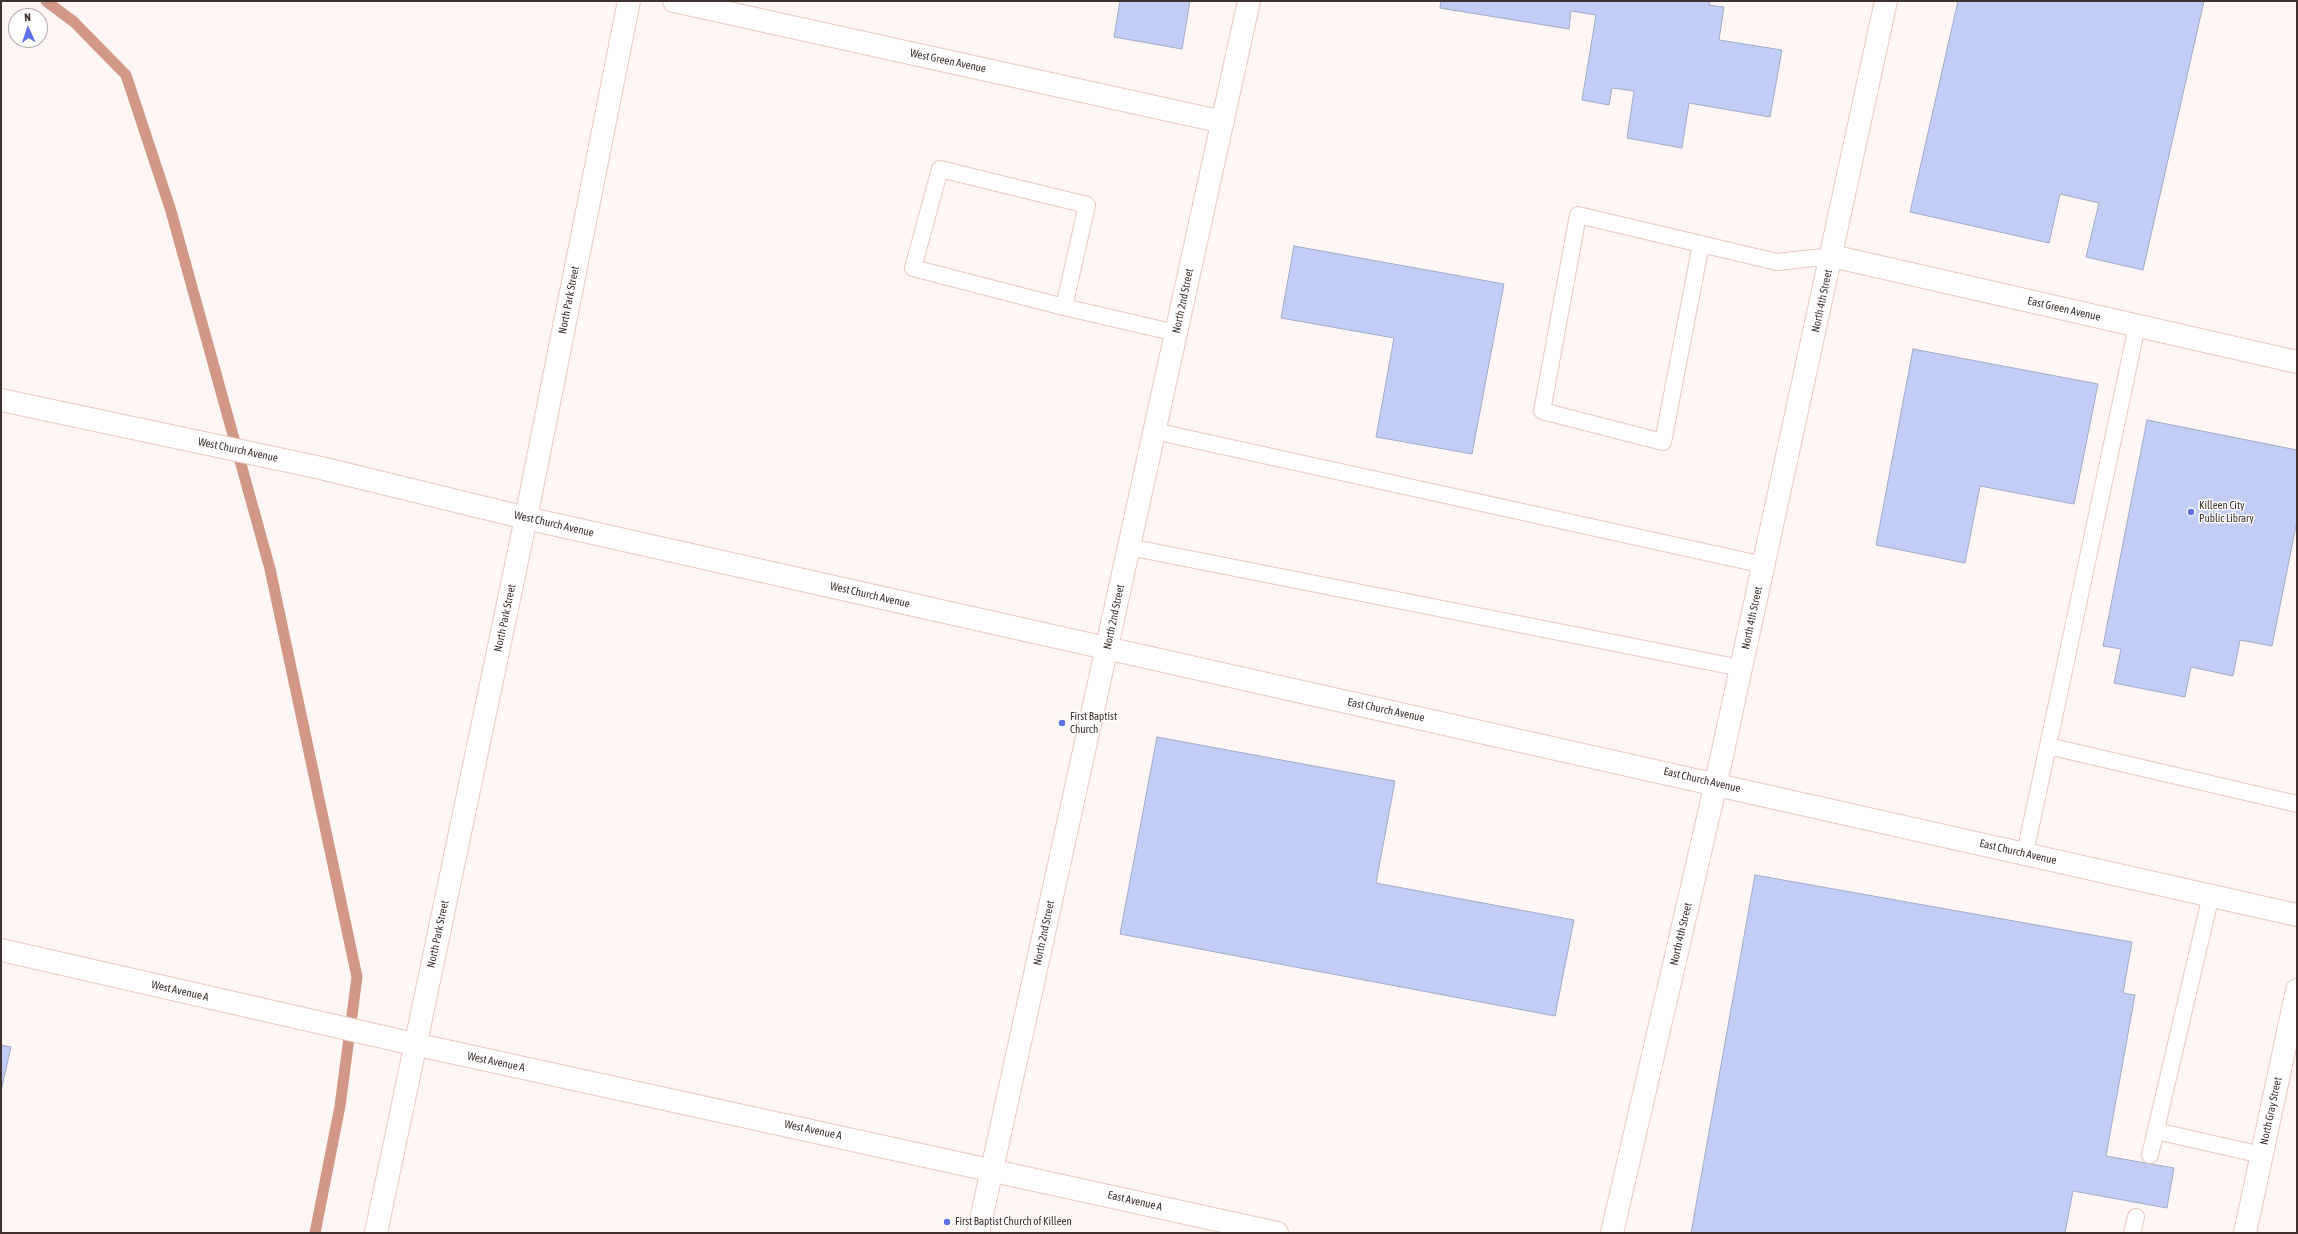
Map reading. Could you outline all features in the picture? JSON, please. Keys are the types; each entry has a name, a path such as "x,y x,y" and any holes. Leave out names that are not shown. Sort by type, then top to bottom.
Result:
{"street":[{"name":"North Park Street","path":"376,1233 414,1044 526,518 629,1"},
{"name":"West Green Avenue","path":"674,1 1223,122"},
{"name":"North 2nd Street","path":"978,1233 1249,1"},
{"name":"North 4th Street","path":"1612,1233 1716,783 1832,256 1886,1"},
{"name":"East Green Avenue","path":"1832,256 2297,362"},
{"name":"West Church Avenue","path":"1,400 322,468 526,518 1107,648"},
{"name":"East Church Avenue","path":"1107,648 1716,783 2297,915"},
{"name":"West Avenue A","path":"1,950 414,1044 992,1169"},
{"name":"North Gray Street","path":"2245,1233 2297,990"},
{"name":"East Avenue A","path":"992,1169 1277,1233"}],"lane":[{"path":"1064,307 1087,205 940,169 914,268 1064,307 1176,333"},
{"path":"1701,244 1663,442 1542,410 1578,215 1701,244 1777,262 1832,256"},
{"path":"2025,853 2137,326"},
{"path":"1154,431 1764,565"},
{"path":"1129,547 1741,668"},
{"path":"2048,746 2297,804"},
{"path":"2150,1155 2211,896"},
{"path":"2156,1131 2262,1155"},
{"path":"2132,1233 2136,1217"}],"building":[{"path":"1120,1 1190,1 1182,49 1114,37"},
{"path":"1441,1 1710,1 1709,5 1724,7 1719,40 1782,50 1770,117 1689,103 1682,148 1627,138 1634,91 1612,88 1609,105 1582,100 1596,15 1571,11 1569,29 1440,8"},
{"path":"1958,1 2204,1 2143,270 2086,257 2099,203 2060,194 2049,243 1910,212"},
{"path":"1294,246 1504,284 1472,454 1376,437 1394,338 1281,318"},
{"path":"1913,349 2098,384 2074,504 1980,486 1965,563 1876,545"},
{"path":"2147,420 2297,450 2297,521 2272,646 2240,640 2233,676 2191,667 2185,697 2114,683 2121,649 2103,646"},
{"path":"1157,737 1395,781 1376,883 1574,920 1555,1016 1120,934"},
{"path":"1755,875 2132,942 2123,993 2135,995 2106,1156 2174,1168 2167,1208 2073,1191 2065,1233 1691,1233"},
{"path":"1,1045 11,1047 1,1091"}],"waterway":[{"path":"46,1 74,22 126,75 171,211 270,569 357,977 340,1106 315,1233"}],"place":[{"name":"Killeen City Public Library","path":"2191,512"},
{"name":"First Baptist Church","path":"1062,723"},
{"name":"First Baptist Church of Killeen","path":"947,1222"}]}
